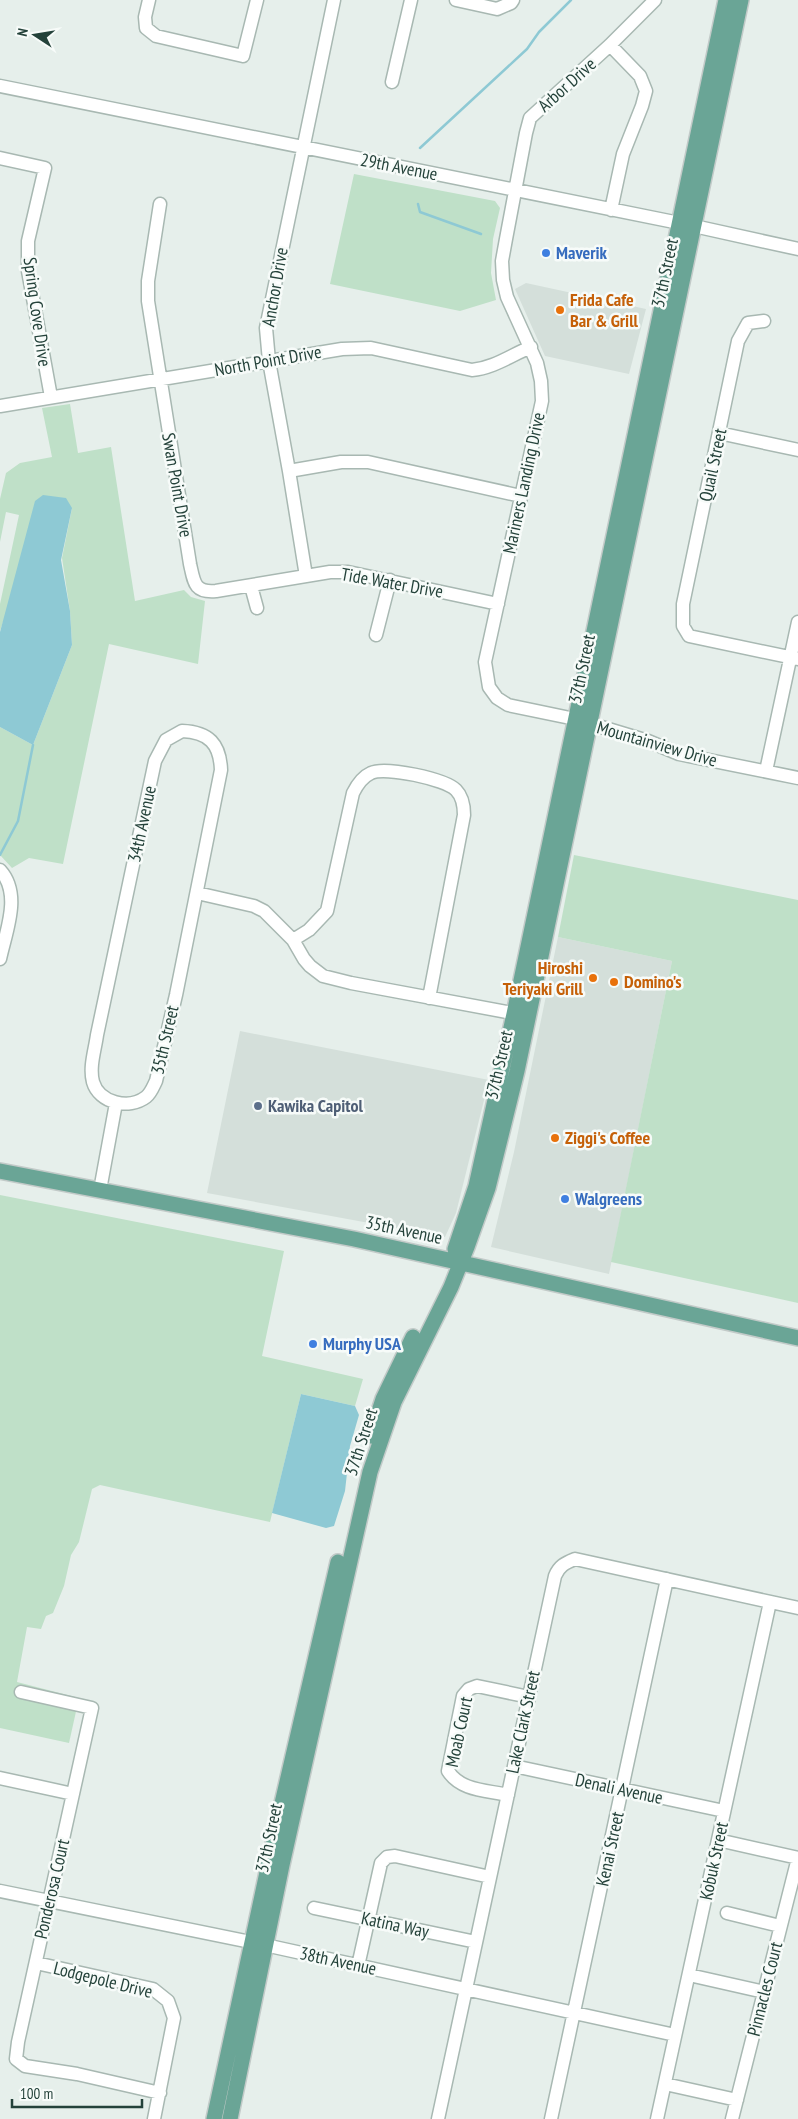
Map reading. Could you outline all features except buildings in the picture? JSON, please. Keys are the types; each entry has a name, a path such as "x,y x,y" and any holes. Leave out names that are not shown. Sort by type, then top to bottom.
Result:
{"main road":[{"name":"37th Street","path":"214,2119 258,1944 370,1472 394,1402 451,1287 457,1261 488,1188 582,722 678,223 726,0"},
{"name":"37th Street","path":"582,722 694,226 741,0"},
{"name":"35th Avenue","path":"0,1171 457,1261 798,1338"},
{"name":"37th Street","path":"230,2119 258,1944"}],"street":[{"path":"149,0 146,28 156,36 243,56 257,0"},
{"name":"Anchor Drive","path":"306,576 290,471 269,361 266,328 334,0"},
{"path":"392,82 410,0"},
{"path":"456,0 496,9 511,3 512,0"},
{"name":"Arbor Drive","path":"516,190 530,118 610,45 655,0"},
{"path":"610,45 640,76 646,91 642,106 622,154 611,210"},
{"name":"29th Avenue","path":"0,86 694,226 798,249"},
{"name":"Spring Cove Drive","path":"0,158 45,168 28,241 28,271 51,397"},
{"name":"Mariners Landing Drive","path":"516,190 503,254 503,280 507,297 531,347 541,381 542,401 484,662 489,687 497,698 508,705 582,722"},
{"name":"Swan Point Drive","path":"160,204 148,281 150,322 190,564 194,583 199,589"},
{"name":"Quail Street","path":"764,321 748,323 738,342 683,604 683,626 689,636 794,659"},
{"name":"North Point Drive","path":"0,406 342,349 371,348 472,370 498,364 531,347"},
{"path":"719,433 798,450"},
{"path":"290,471 341,462 368,462 522,496"},
{"name":"Tide Water Drive","path":"199,589 206,592 330,572 348,572 498,604"},
{"path":"376,636 390,580"},
{"path":"251,586 257,608"},
{"path":"766,771 794,659 798,622"},
{"name":"Mountainview Drive","path":"582,722 648,741 679,754 798,778"},
{"name":"34th Avenue","path":"116,1103 104,1097 94,1084 92,1066 97,1035 155,761 166,740 182,731 204,735 210,739 221,757 221,770 197,893"},
{"path":"293,940 309,930 327,911 353,793 361,780 372,772 380,770 415,775 446,783 455,788 461,796 464,816 429,998"},
{"path":"0,870 12,892 12,902 0,959"},
{"path":"197,893 254,906 271,917 293,940 304,959 323,976 522,1015"},
{"name":"35th Street","path":"116,1103 127,1104 141,1100 152,1091 156,1081 197,893"},
{"path":"100,1190 116,1103"},
{"name":"Lake Clark Street","path":"438,2119 558,1568 575,1559 798,1608"},
{"name":"Kenai Street","path":"551,2119 668,1579"},
{"name":"Kobuk Street","path":"657,2119 770,1602"},
{"name":"Moab Court","path":"508,1795 462,1785 454,1780 448,1771 463,1696 469,1689 476,1686 529,1697"},
{"name":"Ponderosa Court","path":"21,1692 92,1708 16,2059 25,2066 77,2074 160,2093"},
{"name":"Denali Avenue","path":"514,1766 724,1811"},
{"path":"0,1778 73,1794"},
{"path":"718,1840 798,1858"},
{"path":"358,1966 381,1863 387,1857 395,1856 490,1877"},
{"name":"Pinnacles Court","path":"732,2119 798,1858"},
{"name":"38th Avenue","path":"0,1890 676,2035"},
{"name":"Katina Way","path":"314,1908 476,1942"},
{"path":"727,1913 780,1926"},
{"name":"Lodgepole Drive","path":"36,1963 153,1989 168,2001 174,2018 160,2093"},
{"path":"689,1975 764,1992"},
{"path":"665,2084 737,2100"},
{"path":"154,2119 160,2093"}],"shaded area":[{"path":"526,283 646,309 629,374 545,356 515,289"},
{"path":"558,937 672,961 609,1274 491,1247 514,1152"},
{"path":"240,1031 489,1080 456,1213 445,1237 207,1193"}],"green space":[{"path":"354,174 495,201 500,208 493,239 491,273 496,300 460,311 330,284"},
{"path":"70,404 78,453 111,447 135,601 184,590 191,597 205,601 198,664 109,644 63,864 29,858 12,868 0,855 0,727 33,745 72,645 70,611 62,558 72,508 3,622 0,631 0,604 19,515 6,512 0,542 0,499 6,473 20,463 52,457 42,408"},
{"path":"574,855 798,900 798,1303 611,1262 672,961 558,937"},
{"path":"0,1195 284,1251 262,1356 363,1379 355,1406 301,1394 270,1522 100,1485 92,1489 79,1542 71,1555 64,1586 53,1613 46,1616 41,1629 27,1627 17,1682 79,1698 69,1743 0,1728"}],"water":[{"path":"43,495 66,498 72,508 61,560 70,611 72,645 33,745 0,727 0,632 35,501"},
{"path":"301,1394 355,1406 359,1415 350,1446 345,1491 334,1526 326,1528 272,1513"}],"waterway":[{"path":"420,148 527,49 539,32 571,0"},
{"path":"418,204 420,212 481,234"},
{"path":"0,855 18,821 33,745"}],"place":[{"name":"Maverik","path":"546,253"},
{"name":"Frida Cafe Bar & Grill","path":"560,310"},
{"name":"Hiroshi Teriyaki Grill","path":"593,978"},
{"name":"Domino's","path":"614,982"},
{"name":"Kawika Capitol","path":"258,1106"},
{"name":"Ziggi's Coffee","path":"555,1138"},
{"name":"Walgreens","path":"565,1199"},
{"name":"Murphy USA","path":"313,1344"}]}
